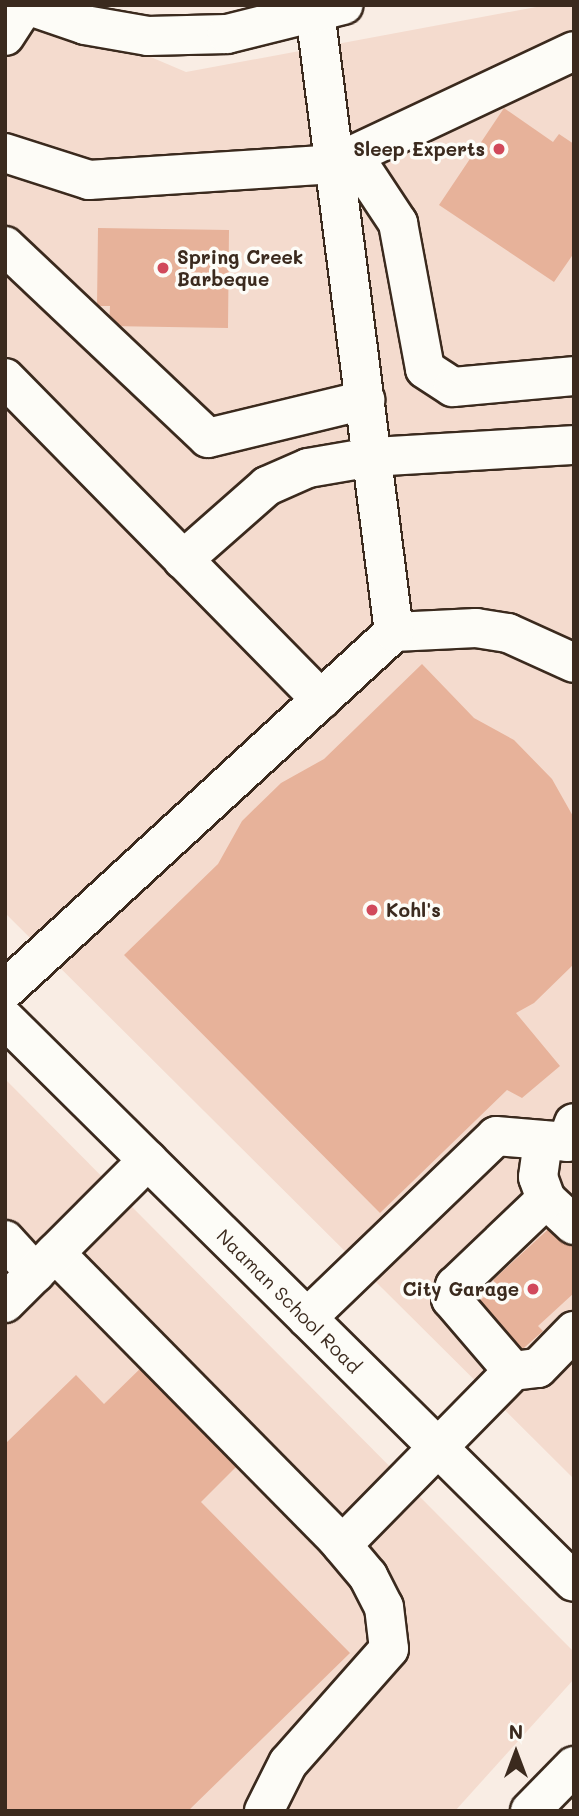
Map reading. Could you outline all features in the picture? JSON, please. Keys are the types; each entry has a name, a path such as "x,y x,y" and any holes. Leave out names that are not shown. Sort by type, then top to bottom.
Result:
{"main road":[{"path":"5,36 26,5 85,25 148,36 227,34 329,9 365,400 394,632"},
{"path":"5,153 89,180 344,159 574,51"},
{"path":"344,159 398,223 425,369 453,387 574,376"},
{"path":"5,246 208,438 365,400"},
{"path":"5,378 320,700"},
{"path":"183,560 267,486 308,468 372,457 574,445"},
{"path":"5,990 394,632 476,628 508,633 574,663"},
{"name":"Naaman School Road","path":"5,1019 574,1582"},
{"path":"307,1318 496,1136 564,1137"},
{"path":"564,1137 538,1177 546,1199 574,1225"},
{"path":"5,1303 148,1160"},
{"path":"513,1371 454,1308 451,1299 455,1286 546,1199"},
{"path":"5,1240 45,1263 342,1545 368,1576 384,1607 389,1649 288,1763 264,1811"},
{"path":"342,1545 513,1371 538,1368 574,1331"},
{"path":"530,1811 574,1766"}],"shaded area":[{"path":"5,5 28,5 186,72 547,5 574,5 574,1479 5,913"},
{"path":"5,1079 574,1652 574,1679 455,1811 5,1811"}],"building":[{"path":"504,108 553,142 559,134 574,144 574,253 554,282 439,205"},
{"name":"Spring Creek Barbeque","path":"98,228 229,230 228,328 109,326 110,306 97,306"},
{"name":"Kohl's","path":"422,664 474,718 514,740 552,779 574,818 574,964 534,1003 516,1013 560,1066 522,1098 507,1090 380,1213 124,955 218,864 242,821 281,783 324,759"},
{"name":"City Garage","path":"555,1223 574,1243 574,1293 538,1326 543,1331 516,1355 472,1308 497,1285 493,1280"},
{"path":"148,1361 244,1459 201,1502 350,1653 188,1811 5,1811 5,1444 76,1375 104,1404"}],"place":[{"name":"Sleep Experts","path":"499,149"},
{"name":"Spring Creek Barbeque","path":"163,268"},
{"name":"Kohl's","path":"372,910"},
{"name":"City Garage","path":"533,1289"}]}
